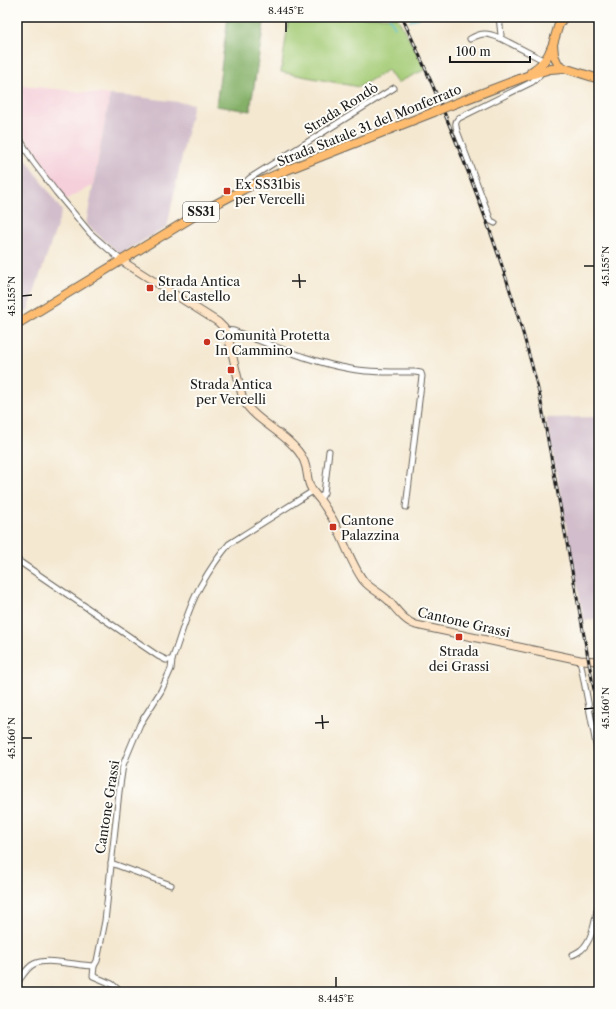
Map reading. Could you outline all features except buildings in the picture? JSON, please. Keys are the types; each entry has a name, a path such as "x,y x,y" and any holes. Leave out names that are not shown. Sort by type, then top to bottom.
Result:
{"main road":[{"path":"556,17 557,30"},
{"path":"557,30 561,20 564,17"},
{"path":"595,17 599,19"},
{"name":"Strada Statale 31 del Monferrato","path":"17,324 201,212 244,189 299,165 527,76 543,65 550,53 557,30"},
{"path":"553,44 553,51 558,64 564,68 599,79"},
{"name":"Strada Statale 31 del Monferrato","path":"543,65 564,68"}],"street":[{"path":"499,17 500,38"},
{"path":"470,39 475,36 489,34 500,38 543,65 539,76 532,82 459,118 455,123 491,221 495,223"},
{"name":"Strada Rondò","path":"244,189 246,182 250,178 394,88"},
{"path":"17,134 32,160 56,192 90,232 122,261 218,322 226,330 234,331 309,359 350,369 421,373 422,376 406,507"},
{"name":"Cantone Grassi","path":"226,330 243,400 246,406 257,417 288,440 298,450 304,460 312,491 320,500 332,519 363,580 370,587 389,602 411,623 416,625 583,660 599,661"},
{"path":"320,500 324,493 329,451"},
{"name":"Cantone Grassi","path":"94,966 97,961 105,921 110,863 123,764 140,724 161,691 171,669 172,660 200,585 229,544 312,491"},
{"path":"17,560 158,656 166,660 172,660"},
{"path":"583,660 599,760"},
{"path":"110,863 171,885"},
{"path":"572,955 581,950 589,940 599,902"},
{"path":"17,983 33,964 48,961 94,966 93,976 112,984 121,992"}],"shaded area":[{"path":"17,85 110,95 93,185 65,200 17,123"},
{"path":"110,95 193,104 167,227 120,254 86,224"},
{"path":"17,146 62,211 28,310 17,317"},
{"path":"599,417 599,618 584,621 546,418"}],"green space":[{"path":"228,17 265,17 250,111 216,106"},
{"path":"289,17 397,17 426,69 397,83 388,70 359,87 281,72"}],"waterway":[{"path":"389,17 395,27"},
{"path":"410,21 420,17"}],"railway":[{"path":"402,17 462,156 497,251 527,348 540,397 599,717"},
{"path":"595,713 599,735"}],"place":[{"name":"Ex SS31bis per Vercelli","path":"227,191"},
{"name":"Strada Antica del Castello","path":"150,288"},
{"name":"Comunità Protetta In Cammino","path":"207,342"},
{"name":"Strada Antica per Vercelli","path":"231,370"},
{"name":"Cantone Palazzina","path":"333,527"},
{"name":"Strada dei Grassi","path":"459,637"}]}
